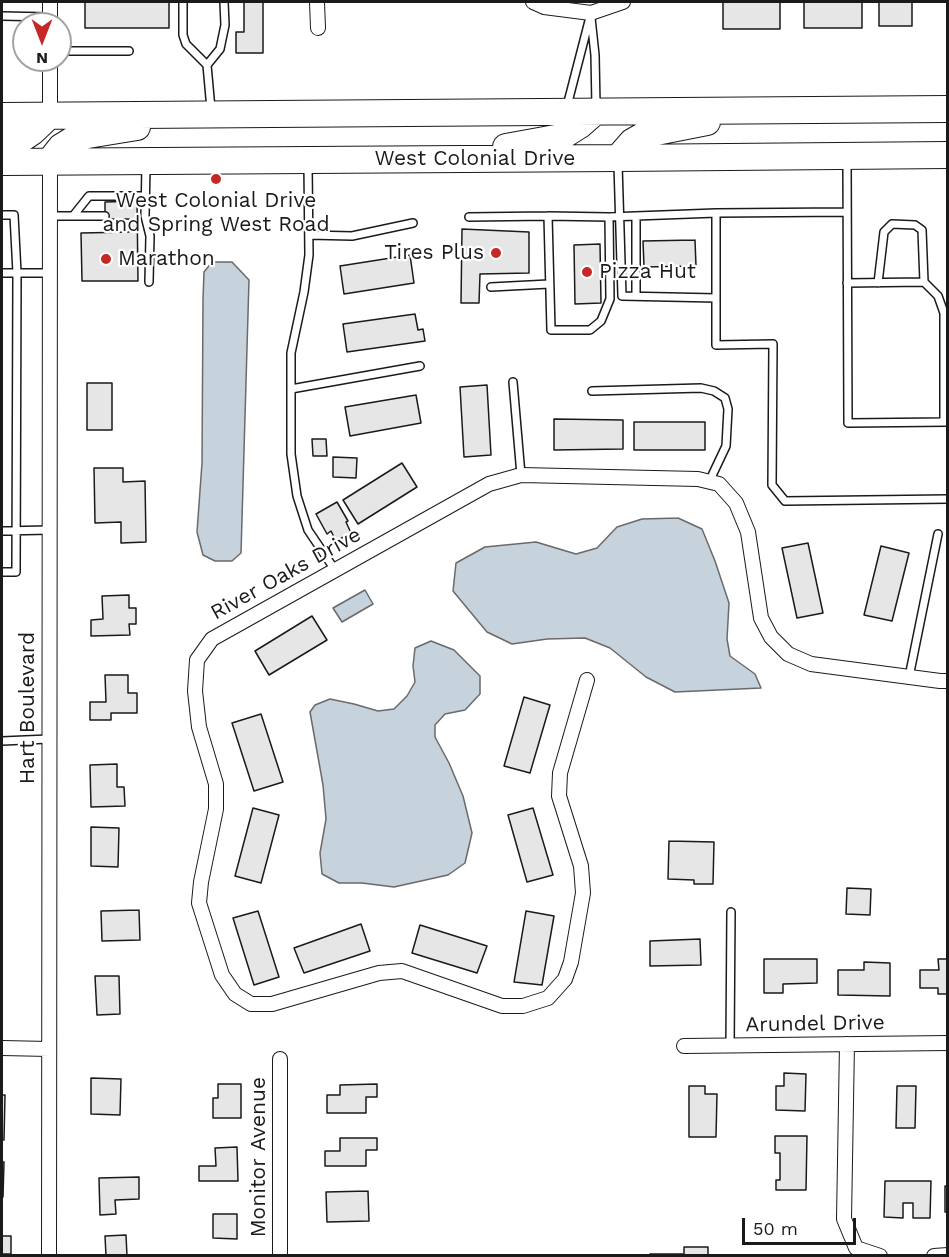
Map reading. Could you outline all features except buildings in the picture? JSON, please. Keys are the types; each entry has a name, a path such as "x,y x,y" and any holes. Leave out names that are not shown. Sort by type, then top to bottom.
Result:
{"highway":[{"path":"2,116 948,109"},
{"path":"447,159 561,137 596,111"},
{"path":"618,158 632,142 646,134 766,111"},
{"path":"50,161 61,147 74,139 211,114"},
{"path":"2,142 23,138 50,116"},
{"name":"West Colonial Drive","path":"2,162 948,155"}],"street":[{"path":"317,2 318,28"},
{"path":"533,2 544,7 591,13 623,2"},
{"path":"50,72 50,116"},
{"name":"Hart Boulevard","path":"49,1256 50,161"},
{"name":"River Oaks Drive","path":"587,681 560,773 559,795 581,866 583,893 566,979 548,998 524,1006 502,1006 402,971 379,973 272,1004 251,1004 235,994 222,975 199,903 216,809 216,784 199,727 195,691 197,660 212,639 489,484 521,475 698,478 719,484 736,503 748,532 761,618 771,637 788,654 811,664 948,681"},
{"name":"Arundel Drive","path":"684,1046 948,1043"},
{"path":"847,1044 844,1219 856,1248 880,1256"},
{"path":"2,1048 49,1049"},
{"name":"Monitor Avenue","path":"280,1059 280,1256"},
{"path":"934,1256 948,1255"}],"lane":[{"path":"183,2 183,35 186,44 207,64 211,114"},
{"path":"207,64 220,49 225,25 224,2"},
{"path":"591,13 595,55 596,111"},
{"path":"566,112 591,13"},
{"path":"72,51 129,51"},
{"path":"846,156 848,423 946,422 946,313 938,296 924,282 922,230 915,225 892,224 884,232 878,283"},
{"path":"618,158 622,296 716,298"},
{"path":"146,160 146,196 141,216 150,236 149,282"},
{"path":"308,160 309,255 291,353 291,454 297,496 308,530 335,570"},
{"path":"73,216 89,196 146,196"},
{"path":"469,217 609,217 847,212"},
{"path":"716,213 716,345 773,344 772,485 785,501 948,499"},
{"path":"2,215 14,215 17,273 16,572 2,572"},
{"path":"50,216 105,216"},
{"path":"548,216 551,330 590,330 601,321 610,299 609,217"},
{"path":"636,216 636,296"},
{"path":"309,235 352,236 413,223"},
{"path":"2,273 50,273"},
{"path":"847,283 924,282"},
{"path":"491,287 549,284"},
{"path":"291,389 420,366"},
{"path":"513,382 521,475"},
{"path":"592,391 701,388 714,391 725,398 728,409 726,446 709,482"},
{"path":"2,531 49,531"},
{"path":"909,677 938,534"},
{"path":"2,741 49,738"},
{"path":"730,1046 731,912"}],"shaded area":[{"path":"212,262 232,262 249,280 241,553 232,561 215,561 203,555 197,532 202,463 204,272"},
{"path":"678,518 702,529 729,603 727,639 730,656 755,674 761,688 675,692 646,677 610,648 585,638 547,639 512,644 487,632 453,591 456,563 485,547 536,542 576,554 597,548 617,527 642,519"},
{"path":"365,590 373,604 342,622 333,608"},
{"path":"431,641 454,650 480,676 480,694 465,710 445,714 435,725 435,737 463,796 472,833 465,863 448,875 394,887 339,883 322,874 320,853 326,819 323,785 310,712 315,705 330,699 378,711 394,709 407,696 415,682 413,666 415,648"}],"place":[{"name":"West Colonial Drive and Spring West Road","path":"216,179"},
{"name":"Tires Plus","path":"496,253"},
{"name":"Marathon","path":"106,259"},
{"name":"Pizza Hut","path":"587,272"}]}
